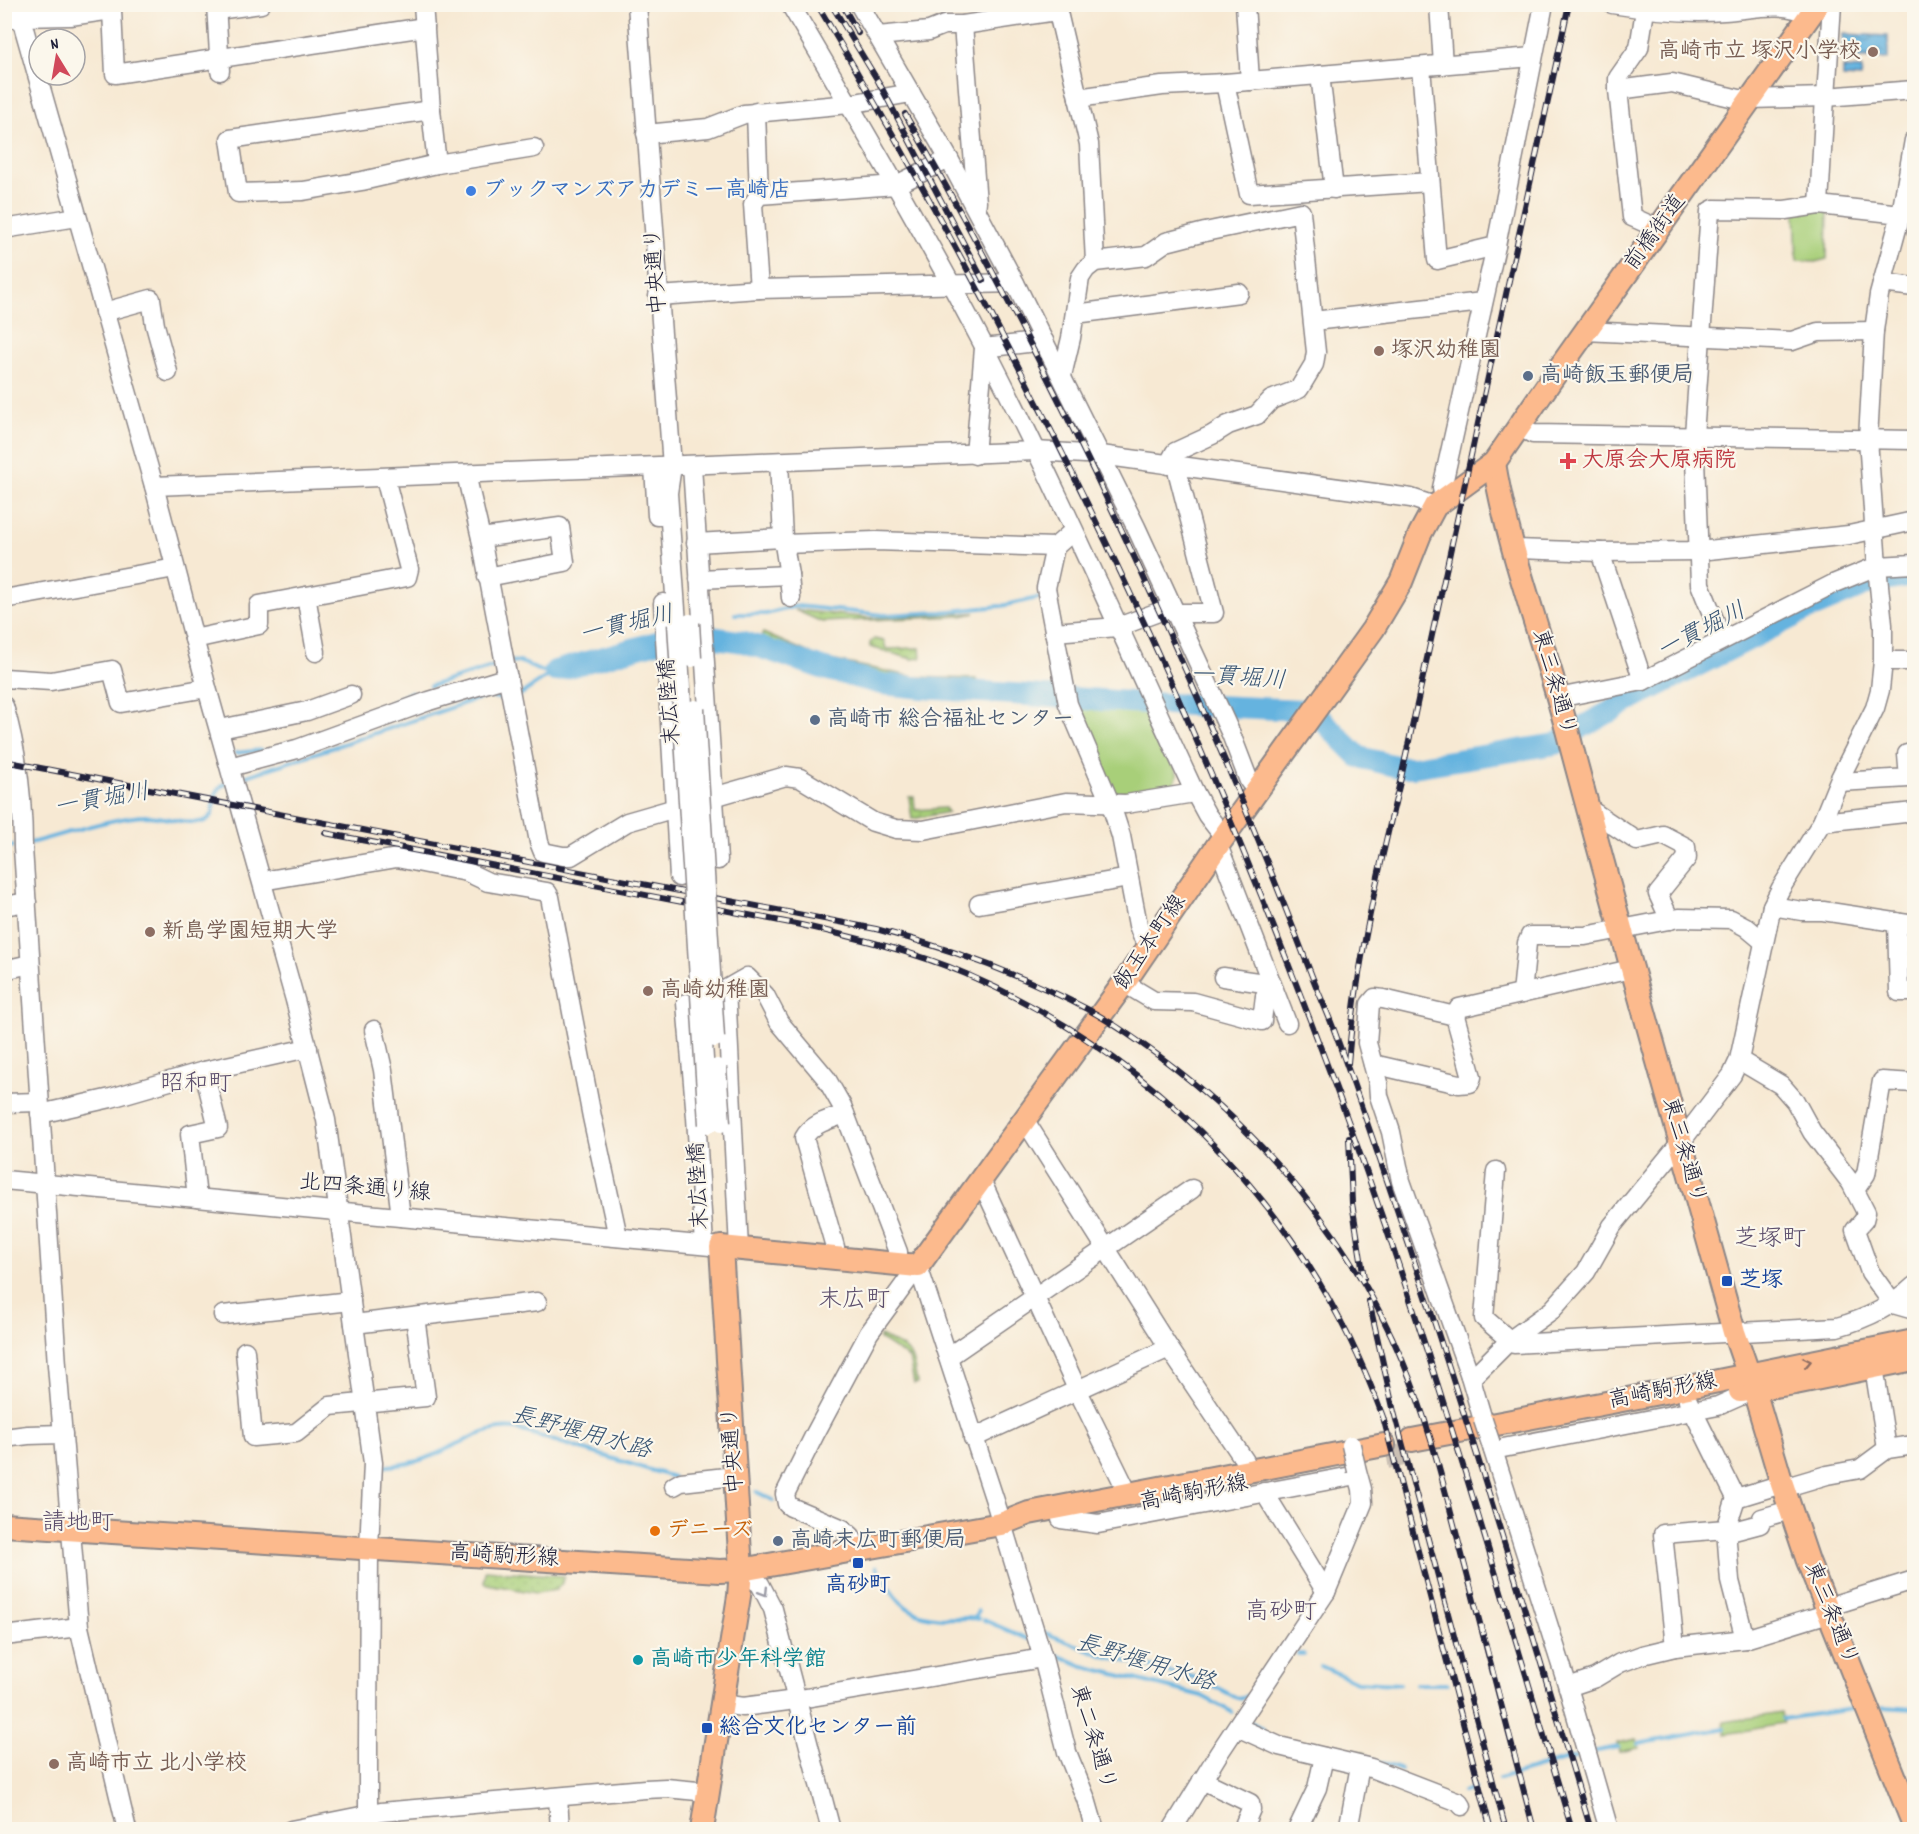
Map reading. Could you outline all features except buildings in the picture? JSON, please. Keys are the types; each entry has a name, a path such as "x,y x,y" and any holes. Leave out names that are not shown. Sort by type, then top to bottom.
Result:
{"main road":[{"name":"前橋街道","path":"1494,463 1815,10"},
{"name":"飯玉本町線","path":"908,1265 981,1180 1124,984 1221,841 1373,629 1394,596 1420,534 1440,502 1494,463"},
{"name":"東三条通り","path":"1494,463 1515,549 1734,1332 1752,1382 1790,1510 1914,1825"},
{"path":"722,1247 908,1265"},
{"name":"中央通り","path":"702,1830 739,1596 741,1570 722,1247"},
{"name":"高崎駒形線","path":"1413,1446 1689,1399 1914,1341"},
{"name":"高崎駒形線","path":"1752,1382 1874,1368 1914,1359"},
{"name":"高崎駒形線","path":"4,1525 741,1570 1001,1524 1029,1513 1055,1508 1385,1452"}],"street":[{"path":"220,65 216,7 261,4"},
{"path":"423,4 437,164"},
{"name":"中央通り","path":"637,4 658,296 663,467"},
{"path":"790,4 896,185 984,348 1036,451 1194,791 1221,841 1287,1023"},
{"path":"859,4 949,159 1015,283 1137,527 1250,781 1258,792"},
{"path":"1245,4 1250,81"},
{"path":"1439,4 1443,65"},
{"path":"154,486 1036,451 1101,455 1440,502 1496,246 1544,4"},
{"path":"1612,4 1673,11 1724,11 1773,5 1815,10"},
{"path":"1819,205 1832,4"},
{"path":"370,1822 369,1548 374,1464 326,1120 154,486 77,217 14,14 70,16 111,7 115,74 220,65 425,27"},
{"path":"1646,7 1639,48 1618,78 1618,90 1632,217 1659,229"},
{"path":"878,36 930,31 944,25 963,25 1056,8 1089,144 1095,262"},
{"path":"963,25 978,212"},
{"path":"1078,98 1162,87 1421,68 1533,57"},
{"path":"1421,68 1437,260 1496,246"},
{"path":"1320,75 1334,189"},
{"path":"1618,90 1672,82 1739,99 1826,97 1914,90"},
{"path":"1225,83 1249,194 1430,182"},
{"path":"646,134 708,128 744,114 756,112 849,104 911,93"},
{"path":"431,110 230,139 238,193 303,191 362,181 437,164 534,148"},
{"path":"756,112 759,195 753,204 759,288"},
{"path":"1470,1376 1475,1374 1509,1341 1552,1310 1581,1279 1596,1258 1612,1226 1732,1075 1739,1060 1772,906 1822,822 1875,708 1884,661 1868,439 1874,331 1882,284 1901,214 1914,140"},
{"path":"759,195 896,185 949,159"},
{"path":"1054,632 1118,627 1174,610 1214,613 1172,466 1175,452 1228,425 1257,415 1271,400 1299,389 1314,364 1316,352 1300,191"},
{"path":"1722,639 1700,584 1694,435 1710,211 1714,209 1785,210 1819,205 1901,214"},
{"path":"1062,376 1080,278 1095,262 1146,256 1166,242 1301,212"},
{"path":"4,229 77,217"},
{"path":"658,296 759,288 1015,283"},
{"path":"1882,284 1914,287"},
{"path":"1074,314 1239,293"},
{"path":"104,312 151,299 155,325 168,372"},
{"path":"1313,321 1483,302"},
{"path":"1585,332 1700,335 1792,341 1818,332 1874,331"},
{"path":"984,348 1044,341"},
{"path":"975,454 984,348"},
{"path":"1519,427 1533,434 1914,440"},
{"path":"779,462 783,541 791,598"},
{"path":"679,877 676,808 684,633 699,579 692,466"},
{"name":"末広陸橋","path":"663,467 684,633 714,1120 715,1236 722,1247"},
{"path":"466,474 481,538 539,842 543,852 572,856 627,822 714,795 794,776 873,822 908,830 924,830 1066,802 1095,802 1111,805 1178,796 1194,791"},
{"path":"194,639 259,625 259,604 407,577 409,568 385,478"},
{"path":"1515,549 1600,552 1699,551 1849,535 1914,521"},
{"path":"481,538 560,527 565,562 488,577"},
{"path":"1073,531 1055,547 1046,588 1066,697 1111,805 1121,836 1138,925 1142,936 1151,941"},
{"path":"696,543 876,542 1055,547"},
{"path":"1600,552 1643,681"},
{"path":"1558,698 1643,681 1833,584 1878,575 1914,564"},
{"path":"4,599 175,568"},
{"path":"699,579 789,574"},
{"path":"306,596 316,652"},
{"path":"684,633 714,795 718,860"},
{"path":"1884,661 1914,661"},
{"path":"4,678 51,681 112,670 121,703 207,688"},
{"path":"232,776 386,716 508,677"},
{"path":"220,729 307,711 351,695"},
{"path":"4,706 18,764 23,812 44,1182 79,1628 127,1830"},
{"path":"1839,782 1909,778 1906,754 1914,753"},
{"path":"1589,809 1636,841 1663,835 1686,847 1687,858 1658,894 1670,920"},
{"path":"1822,822 1914,812"},
{"path":"262,880 397,858 467,872 488,882 547,892 550,897 592,1117 618,1237"},
{"path":"979,904 1129,878"},
{"path":"4,906 27,902"},
{"path":"1772,906 1906,923 1899,992 1914,992"},
{"path":"1522,994 1527,943 1530,936 1586,936 1670,920 1731,919 1746,927 1764,942"},
{"path":"4,970 30,964"},
{"path":"1373,1064 1459,1084 1470,1083 1472,1077 1455,1016 1459,1008 1631,969"},
{"name":"東二条通り","path":"714,1120 726,989 747,977 765,995 779,1022 826,1078 842,1106 898,1252 908,1265 948,1357 1043,1658 1067,1752 1086,1799 1095,1830"},
{"path":"1223,977 1273,988"},
{"path":"1124,984 1154,1001 1193,1002 1262,1021 1264,996 1273,988"},
{"path":"1455,1016 1375,998 1370,1004 1367,1043 1378,1083 1379,1096 1391,1132 1401,1181 1470,1376 1568,1687 1609,1830"},
{"path":"686,1003 714,1120 722,1247"},
{"path":"374,1030 383,1070 401,1217"},
{"path":"4,1103 39,1108 111,1098 204,1071 308,1048"},
{"path":"1739,1060 1781,1085 1795,1101 1812,1132 1855,1190 1866,1212 1864,1220 1855,1230 1870,1272 1893,1304 1914,1311"},
{"path":"197,1198 190,1134 218,1128 204,1071"},
{"path":"1855,1190 1866,1174 1882,1081 1914,1083"},
{"path":"835,1257 835,1246 804,1138 814,1126 845,1114"},
{"path":"1024,1119 1169,1348 1245,1461"},
{"path":"1496,1171 1484,1318 1514,1344 1837,1327 1868,1317 1893,1304 1914,1286"},
{"name":"北四条通り線","path":"4,1180 722,1247"},
{"path":"981,1180 1124,1485"},
{"path":"948,1357 1192,1189"},
{"path":"857,1550 848,1533 791,1507 787,1504 785,1494 869,1333 908,1265"},
{"path":"223,1315 351,1301"},
{"path":"354,1324 537,1302"},
{"path":"245,1351 243,1390 253,1437 295,1428 330,1406 426,1397 415,1317"},
{"path":"973,1438 1169,1348"},
{"path":"1874,1368 1887,1449"},
{"path":"1482,1418 1675,1381 1689,1399 1736,1498 1726,1531 1730,1581 1745,1639"},
{"path":"1492,1447 1689,1399"},
{"path":"4,1438 63,1434"},
{"path":"1055,1508 1124,1485 1341,1442 1349,1442 1351,1445 1362,1489 1363,1503 1326,1592 1202,1780 1172,1830"},
{"path":"1736,1498 1860,1469 1887,1449 1914,1445"},
{"path":"1055,1508 1098,1524 1357,1473"},
{"path":"674,1486 681,1482 735,1476"},
{"path":"1264,1492 1326,1592"},
{"path":"1675,1647 1663,1534 1726,1531 1760,1524 1762,1518 1790,1510"},
{"path":"741,1570 764,1590 777,1622 831,1830"},
{"path":"1568,1687 1602,1674 1620,1663 1675,1647 1745,1639 1914,1580"},
{"path":"4,1636 79,1628"},
{"path":"722,1704 743,1707 797,1700 1043,1658"},
{"path":"1237,1727 1280,1746 1371,1768 1459,1802 1462,1806"},
{"path":"1297,1830 1317,1788 1324,1757"},
{"path":"1348,1830 1360,1766"},
{"path":"1202,1780 1250,1803 1251,1809 1242,1830"},
{"path":"291,1830 558,1797 666,1788 708,1792"},
{"path":"558,1797 560,1830"}],"green space":[{"path":"1828,210 1827,259 1815,262 1797,261 1795,211"},
{"path":"795,610 869,618 975,613 962,616 822,622"},
{"path":"763,633 821,658 915,677 976,679 979,688 884,680 806,657 761,637"},
{"path":"874,639 884,641 886,649 920,648 921,658 912,659 870,647"},
{"path":"1077,706 1150,710 1178,775 1173,785 1115,794"},
{"path":"909,797 914,797 915,810 945,808 948,812 912,819"},
{"path":"880,1336 908,1352 917,1383 914,1384 909,1358 879,1339"},
{"path":"485,1570 564,1576 556,1590 536,1593 487,1584 484,1582"},
{"path":"1781,1713 1783,1724 1726,1734 1724,1722"},
{"path":"1637,1739 1639,1748 1619,1752 1617,1743"},
{"path":"1314,1742 1366,1753 1365,1760 1313,1750"}],"water":[{"path":"1843,34 1888,36 1888,59 1842,57"},
{"path":"1843,68 1862,69 1861,78 1843,77"}],"waterway":[{"name":"一貫堀川","path":"555,671 660,641 710,637 744,642 825,669 882,684 1145,703 1303,710 1322,720 1359,757 1400,767 1413,767 1556,744 1580,728 1648,691 1807,610 1871,583 1914,576"},
{"path":"735,614 766,614 797,606 884,615 941,612 1001,606 1038,598"},
{"path":"510,662 524,663 540,671 555,671"},
{"path":"430,686 499,665"},
{"name":"一貫堀川","path":"517,697 555,671"},
{"path":"379,710 411,692"},
{"name":"一貫堀川","path":"238,779 483,697 490,696 505,700"},
{"path":"236,753 262,750"},
{"name":"一貫堀川","path":"30,843 133,817 153,816 187,822 202,822 210,817 218,790 229,782"},
{"name":"一貫堀川","path":"4,848 13,846"},
{"name":"長野堰用水路","path":"379,1467 417,1461 482,1433 516,1429 673,1477"},
{"name":"長野堰用水路","path":"757,1492 773,1500"},
{"name":"長野堰用水路","path":"876,1567 897,1597 911,1610 932,1617 979,1619"},
{"path":"975,1618 978,1611"},
{"name":"長野堰用水路","path":"984,1620 1028,1639"},
{"path":"1043,1632 1104,1656 1197,1678"},
{"name":"長野堰用水路","path":"1048,1651 1083,1666 1202,1696 1232,1712"},
{"path":"1298,1654 1304,1654"},
{"path":"1321,1666 1357,1682 1400,1684"},
{"path":"1206,1682 1237,1698 1249,1696"},
{"path":"1416,1684 1447,1684"},
{"name":"長野堰用水路","path":"1883,1707 1914,1709"},
{"name":"長野堰用水路","path":"1782,1719 1853,1709"},
{"name":"長野堰用水路","path":"1250,1722 1263,1729"},
{"name":"長野堰用水路","path":"1638,1744 1725,1728"},
{"name":"長野堰用水路","path":"1592,1752 1618,1747"},
{"name":"長野堰用水路","path":"1499,1779 1582,1755"},
{"name":"長野堰用水路","path":"1366,1757 1401,1770"},
{"name":"長野堰用水路","path":"1463,1792 1475,1788"}],"tunnel":[{"path":"1387,1458 1415,1453"}],"railway":[{"path":"817,4 906,157 990,312 1071,470 1147,629 1240,844 1361,1156 1426,1347 1572,1830"},
{"path":"831,4 878,81 983,280"},
{"path":"842,4 858,33"},
{"path":"1348,1063 1356,991 1376,884 1569,4"},
{"path":"905,114 991,268 1110,505 1231,775 1335,1032 1439,1335 1591,1830"},
{"path":"4,761 876,929 931,945 1011,974 1089,1010 1134,1038 1198,1087 1269,1155 1302,1193 1331,1232 1382,1317 1421,1408 1435,1455 1534,1830"},
{"path":"325,833 801,925 905,952 966,974 1037,1009 1104,1051 1165,1099 1221,1152 1271,1211 1315,1275 1352,1344 1383,1417 1491,1830"},
{"path":"1349,1138 1352,1203 1364,1278"},
{"path":"1369,1301 1394,1412 1506,1830"}],"place":[{"name":"高崎市立 塚沢小学校","path":"1873,52"},
{"name":"ブックマンズアカデミー高崎店","path":"471,191"},
{"name":"塚沢幼稚園","path":"1379,351"},
{"name":"高崎飯玉郵便局","path":"1528,376"},
{"name":"大原会大原病院","path":"1568,461"},
{"name":"高崎市 総合福祉センター","path":"815,720"},
{"name":"新島学園短期大学","path":"150,932"},
{"name":"高崎幼稚園","path":"648,991"},
{"name":"芝塚","path":"1727,1281"},
{"name":"デニーズ","path":"655,1531"},
{"name":"高崎末広町郵便局","path":"778,1541"},
{"name":"高砂町","path":"858,1563"},
{"name":"高崎市少年科学館","path":"638,1660"},
{"name":"総合文化センター前","path":"707,1728"},
{"name":"高崎市立 北小学校","path":"54,1764"}],"district":[{"name":"昭和町","path":"196,1085"},
{"name":"芝塚町","path":"1770,1240"},
{"name":"末広町","path":"854,1301"},
{"name":"請地町","path":"78,1524"},
{"name":"高砂町","path":"1281,1613"}]}
